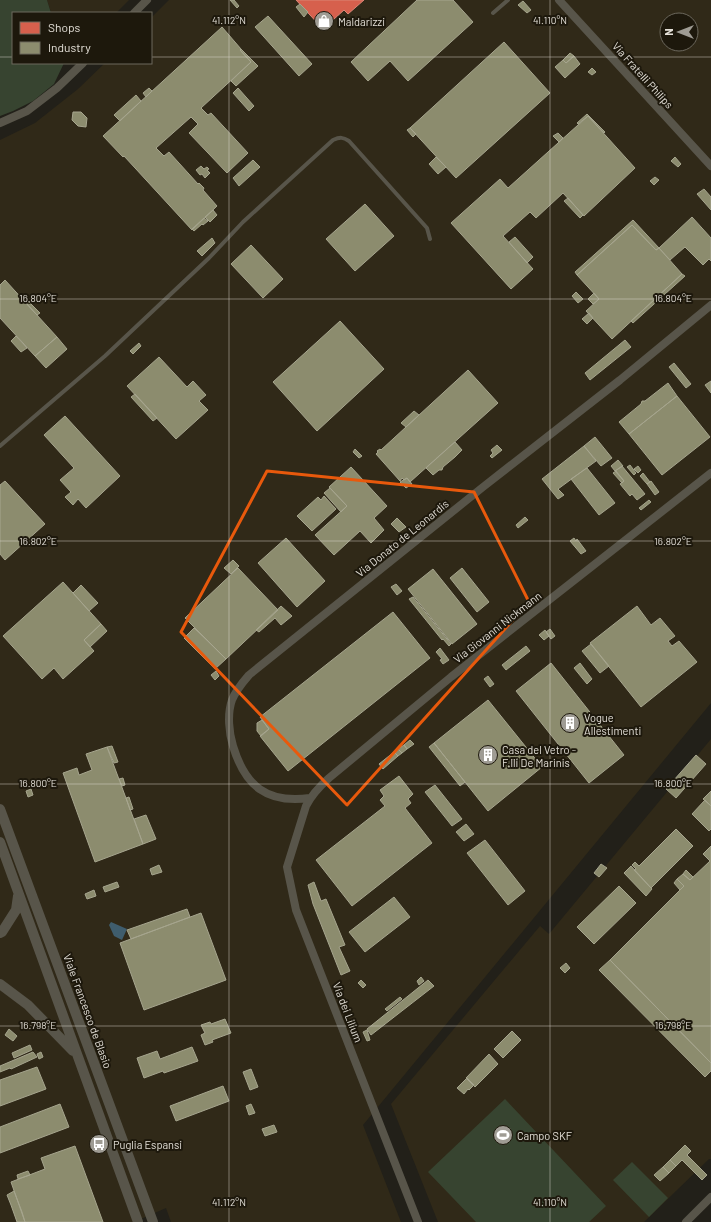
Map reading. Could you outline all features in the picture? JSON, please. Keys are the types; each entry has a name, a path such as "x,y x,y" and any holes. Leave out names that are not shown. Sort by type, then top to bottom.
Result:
{"street":[{"path":"135,12 148,0"},
{"name":"Via Fratelli Philips","path":"559,0 711,166"},
{"path":"0,123 27,111 57,88 82,64"},
{"name":"Via Donato de Leonardis","path":"310,798 286,800 272,796 252,782 244,773 236,756 229,730 231,702 237,689 249,675 483,487 620,380 711,305"},
{"name":"Via Giovanni Nickmann","path":"306,806 310,798 329,778 445,682 711,472"},
{"name":"Via dei Lilium","path":"306,806 287,867 296,910 418,1222"},
{"name":"Viale Francesco de Blasio","path":"0,808 153,1222"},
{"path":"0,842 137,1221"},
{"path":"0,933 16,910 19,894"},
{"path":"0,984 28,1005 77,1056"},
{"path":"686,1222 711,1197"}],"lane":[{"path":"493,13 508,0"},
{"path":"0,446 105,356 209,258 243,222 333,140 339,137 349,141 422,222 427,228 430,239"}],"highlighted area":[{"path":"267,471 474,492 529,602 347,805 181,632"}],"shaded area":[{"path":"47,0 129,0 117,12 51,12"},
{"path":"169,0 711,0 711,703 363,1125 401,1222 171,1222 166,1208 134,1222 0,1222 0,140 35,123 78,89 104,64 152,64 152,17"},
{"path":"711,739 711,1159 709,1159 644,1222 438,1222 391,1104 540,926 549,934"}],"green space":[{"path":"0,0 47,0 51,12 12,12 12,64 64,64 54,84 33,101 0,116"},
{"name":"Campo SKF","path":"505,1099 606,1206 589,1222 476,1222 428,1172"},
{"path":"632,1162 668,1198 649,1217 613,1180"}],"water":[{"path":"111,922 127,929 122,940 114,936 109,925"}],"building: Shops":[{"name":"Maldarizzi","path":"296,0 364,0 348,14 344,10 323,29"}],"building: Industry":[{"path":"230,0 234,0 239,6 237,8"},
{"path":"417,0 453,0 473,22 408,81 390,61 368,81 351,62"},
{"path":"523,1 531,10 527,13 518,5"},
{"path":"300,4 308,12 304,17 296,7"},
{"path":"268,16 312,64 299,76 255,27"},
{"path":"222,27 251,62 201,108 208,115 211,113 248,153 227,173 189,133 198,124 191,117 156,148 164,156 169,152 198,184 199,183 204,188 203,190 217,206 192,230 124,156 123,157 103,136"},
{"path":"504,42 550,93 456,178 410,128"},
{"path":"241,49 258,66 236,86 231,81 251,62 240,50"},
{"path":"570,53 574,56 566,63 563,60"},
{"path":"574,56 580,64 565,78 555,67 563,60 566,63"},
{"path":"592,68 596,72 592,75 588,72"},
{"path":"149,88 152,91 146,97 143,93"},
{"path":"238,88 254,106 249,111 233,93"},
{"path":"136,95 141,101 120,121 114,115"},
{"path":"73,112 81,112 87,118 86,127 78,126 72,120"},
{"path":"587,114 605,132 604,133 588,116 578,124 577,123"},
{"path":"588,116 635,168 584,216 563,193 536,218 530,212 503,236 533,269 511,289 451,223 500,179 508,188"},
{"path":"410,128 416,134 413,137 407,130"},
{"path":"558,133 563,138 559,142 553,136"},
{"path":"436,157 446,167 438,174 429,164"},
{"path":"675,157 681,164 678,167 671,161"},
{"path":"253,160 260,167 239,186 233,178"},
{"path":"201,166 204,169 207,167 209,169 207,170 210,173 205,178 196,170"},
{"path":"655,177 659,180 654,185 650,181"},
{"path":"704,189 711,197 711,210 697,194"},
{"path":"568,198 583,215 580,218 564,201"},
{"path":"365,204 394,236 355,271 326,239"},
{"path":"213,210 217,215 210,222 205,217"},
{"path":"692,217 711,238 711,261 709,259 703,265 685,247 670,260 659,248"},
{"path":"204,218 208,221 194,231 192,229"},
{"path":"633,220 659,248 656,250 632,225 577,275 575,272"},
{"path":"632,225 656,250 659,248 682,274 612,339 586,311 599,299 577,275"},
{"path":"515,237 533,257 527,263 509,242"},
{"path":"212,238 215,243 202,256 197,251"},
{"path":"251,245 283,279 263,298 231,264"},
{"path":"682,274 685,276 633,323 631,321"},
{"path":"5,280 57,337 35,356 0,318 0,285"},
{"path":"576,292 583,299 578,303 572,296"},
{"path":"594,293 599,299 593,304 588,299"},
{"path":"27,300 40,313 37,315 25,302"},
{"path":"589,313 593,318 587,324 582,319"},
{"path":"340,321 384,369 317,431 273,382"},
{"path":"16,336 27,348 21,352 11,341"},
{"path":"57,337 67,349 46,368 35,356"},
{"path":"625,340 631,347 590,380 585,373"},
{"path":"139,343 141,346 133,354 130,351"},
{"path":"159,357 187,387 193,381 206,395 199,401 208,410 176,439 127,386"},
{"path":"674,363 691,384 686,388 669,367"},
{"path":"468,370 498,403 410,482 407,478 404,480 402,478 400,481 376,454 378,452 377,451 380,449 381,450"},
{"path":"711,381 711,393 705,385"},
{"path":"668,383 677,396 629,434 619,422 641,404 642,401 645,401"},
{"path":"135,394 157,418 153,421 131,397"},
{"path":"677,396 710,437 662,475 629,434"},
{"path":"414,411 419,415 406,427 401,423"},
{"path":"65,416 120,476 86,508 78,499 73,505 65,497 71,492 60,480 74,468 44,435"},
{"path":"595,437 612,458 601,466 584,446"},
{"path":"455,442 462,450 443,467 442,470 439,470 433,475 426,468"},
{"path":"497,445 502,450 492,458 490,456 493,453 491,450"},
{"path":"584,446 596,461 558,489 564,495 558,499 542,479"},
{"path":"355,449 362,456 359,458 353,452"},
{"path":"618,460 623,466 615,471 611,466"},
{"path":"630,465 636,473 634,475 627,467"},
{"path":"622,466 645,494 637,500 632,494 630,496 620,484 624,481 615,471"},
{"path":"638,466 641,470 638,473 634,469"},
{"path":"351,467 387,506 374,518 384,530 371,543 360,531 334,555 315,535 347,506 329,487"},
{"path":"587,468 615,503 599,515 571,479"},
{"path":"616,471 624,481 622,483 613,473"},
{"path":"643,473 650,482 647,484 640,476"},
{"path":"407,478 412,484 406,488 400,482"},
{"path":"5,481 45,524 5,560 0,554 0,485"},
{"path":"651,481 659,492 655,495 647,484"},
{"path":"330,488 347,506 341,512 324,493"},
{"path":"324,496 336,509 312,531 297,516 318,497 321,500"},
{"path":"649,500 651,502 641,510 639,508"},
{"path":"525,517 528,520 518,528 516,525"},
{"path":"397,518 406,527 399,532 391,524"},
{"path":"286,538 325,581 297,607 258,563"},
{"path":"574,538 576,541 577,539 586,551 581,554 570,541"},
{"path":"233,560 239,566 231,574 224,568"},
{"path":"238,568 278,610 226,659 185,618"},
{"path":"462,568 489,602 477,612 450,578"},
{"path":"433,569 477,624 452,644 408,589"},
{"path":"63,582 101,624 84,640 94,651 63,679 54,668 42,679 3,636"},
{"path":"396,584 402,591 397,595 391,587"},
{"path":"81,585 98,603 89,611 73,593"},
{"path":"413,597 451,644 449,646 443,639 442,640 409,599"},
{"path":"281,606 292,616 281,625 275,618 259,632 256,630"},
{"path":"637,606 651,625 660,618 675,636 668,641 672,646 679,641 697,662 641,707 590,643"},
{"path":"393,612 430,658 288,771 260,736 269,729 260,717"},
{"path":"101,624 107,631 90,647 84,640"},
{"path":"194,628 226,659 215,669 184,638"},
{"path":"550,629 555,636 551,639 546,632"},
{"path":"545,630 549,636 544,640 539,635"},
{"path":"591,644 609,666 600,673 582,651"},
{"path":"526,646 530,651 506,670 502,665"},
{"path":"440,648 449,660 443,664 440,660 442,659 436,652"},
{"name":"Vogue Allestimenti","path":"551,663 624,755 589,783 516,691"},
{"path":"580,663 592,679 587,684 574,668"},
{"path":"216,671 219,676 215,680 211,675"},
{"path":"488,676 494,684 490,687 484,679"},
{"name":"Casa del Vetro - F.lli De Marinis","path":"488,700 542,767 488,811 434,743"},
{"path":"262,720 269,729 261,736 257,731 257,723"},
{"path":"410,740 414,744 407,749 404,745"},
{"path":"434,743 465,782 460,786 429,747"},
{"path":"404,745 407,749 402,753 398,749"},
{"path":"112,746 118,762 114,763 107,747"},
{"path":"107,747 143,844 95,862 63,773 77,768 79,775 92,770 86,754"},
{"path":"398,749 402,753 398,756 394,752"},
{"path":"394,752 398,756 383,769 379,764"},
{"path":"696,755 706,764 676,798 666,789"},
{"path":"399,776 413,794 408,799 411,803 405,808 432,843 352,906 316,860 385,806 380,800 384,796 380,790"},
{"path":"123,778 125,785 122,786 119,779"},
{"path":"435,785 462,819 452,826 425,792"},
{"path":"31,789 33,795 28,797 26,791"},
{"path":"711,791 711,806 703,799"},
{"path":"129,797 133,809 130,810 126,798"},
{"path":"705,800 711,806 711,829 709,831 692,814"},
{"path":"146,815 156,839 143,844 134,819"},
{"path":"466,824 474,834 464,841 456,832"},
{"path":"676,829 693,846 651,888 634,870 636,869 632,865 635,862 639,866"},
{"path":"485,840 525,891 508,905 467,853"},
{"path":"711,846 711,1063 610,960 684,886 677,879 683,874 690,880 710,861 703,854"},
{"path":"601,864 607,868 599,877 594,873"},
{"path":"159,865 162,872 152,875 150,869"},
{"path":"631,866 652,889 646,896 624,873"},
{"path":"686,870 693,877 690,880 683,874"},
{"path":"677,879 684,886 680,890 674,883"},
{"path":"117,882 119,887 105,892 103,887"},
{"path":"314,882 321,901 326,899 345,945 339,947 350,971 341,975 313,904 308,885"},
{"path":"619,886 636,903 594,944 577,927"},
{"path":"94,890 96,896 87,899 85,894"},
{"path":"394,897 410,917 365,952 349,932"},
{"path":"187,909 190,917 131,939 127,930"},
{"path":"201,913 226,980 144,1010 120,943"},
{"path":"610,960 711,1063 711,1071 705,1077 599,970"},
{"path":"566,963 570,968 565,973 560,968"},
{"path":"421,977 424,981 419,985 417,981"},
{"path":"361,980 366,985 363,988 358,983"},
{"path":"428,980 434,986 371,1035 367,1029"},
{"path":"400,997 402,999 387,1011 385,1009"},
{"path":"225,1019 231,1033 212,1040 213,1042 205,1045 201,1035 205,1033 201,1025 210,1022 211,1024"},
{"path":"9,1029 17,1036 13,1041 5,1035"},
{"path":"367,1030 370,1040 367,1041 363,1032"},
{"path":"512,1031 521,1040 503,1058 494,1049"},
{"path":"30,1045 32,1050 14,1058 12,1053"},
{"path":"192,1047 198,1061 164,1073 163,1071 144,1078 137,1058 157,1051 160,1059"},
{"path":"33,1052 37,1057 11,1069 10,1068 0,1072 0,1066"},
{"path":"41,1052 43,1057 39,1059 37,1054"},
{"path":"489,1054 498,1064 475,1087 466,1078"},
{"path":"37,1067 46,1089 0,1106 0,1080"},
{"path":"251,1069 258,1087 250,1090 243,1072"},
{"path":"467,1078 474,1085 464,1094 457,1088"},
{"path":"223,1086 229,1101 176,1121 170,1106"},
{"path":"60,1104 69,1127 0,1153 0,1127"},
{"path":"251,1104 255,1113 249,1115 246,1106"},
{"path":"274,1125 277,1132 265,1136 262,1129"},
{"path":"685,1145 691,1151 687,1155 707,1175 702,1180 682,1160 676,1166 670,1160"},
{"path":"75,1146 103,1222 25,1222 11,1182 45,1169 41,1158"},
{"path":"670,1160 676,1166 669,1173 663,1167"},
{"path":"663,1167 669,1173 660,1181 654,1175"},
{"path":"28,1171 30,1175 18,1179 17,1175"},
{"path":"14,1191 25,1222 17,1222 7,1195"}],"place":[{"name":"Maldarizzi","path":"324,21"},
{"name":"Vogue Allestimenti","path":"570,723"},
{"name":"Casa del Vetro - F.lli De Marinis","path":"488,755"},
{"name":"Campo SKF","path":"503,1135"},
{"name":"Puglia Espansi","path":"99,1144"}]}
